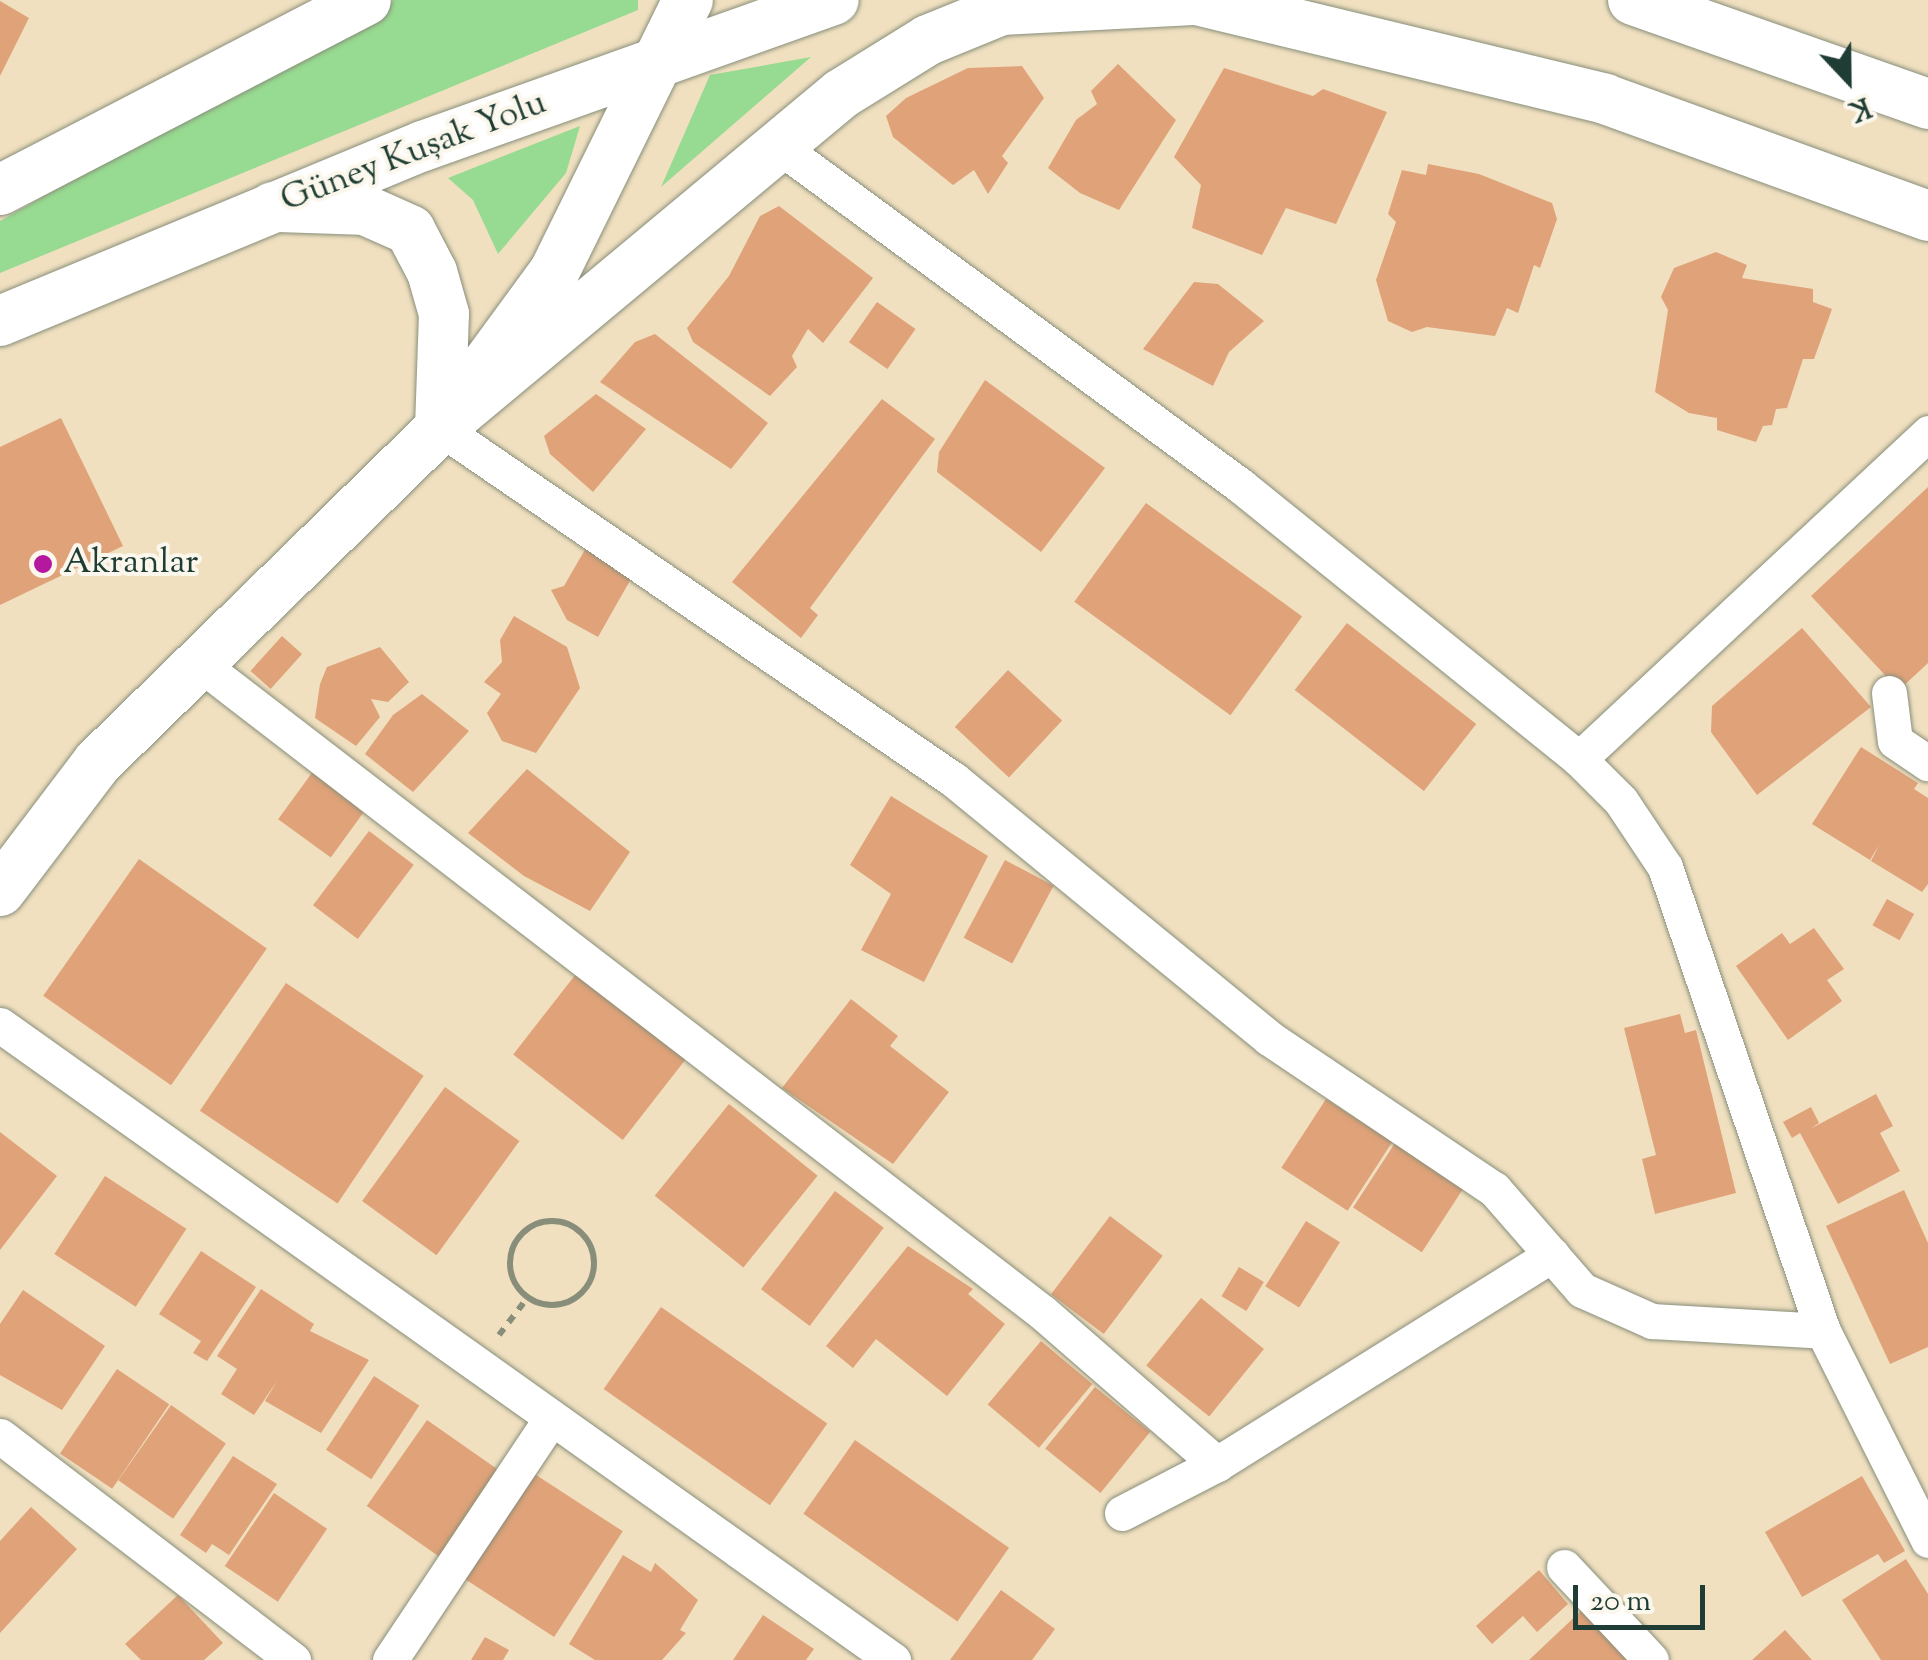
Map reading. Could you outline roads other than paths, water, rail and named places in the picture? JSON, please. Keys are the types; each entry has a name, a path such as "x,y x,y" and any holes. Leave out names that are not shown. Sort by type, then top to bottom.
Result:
{"main road":[{"path":"0,190 366,0"},
{"path":"440,428 554,272 688,0"},
{"name":"Güney Kuşak Yolu","path":"0,320 273,208 657,62 834,0"},
{"path":"0,890 98,762 195,660 440,428 841,94 928,40 1002,10 1194,0 1605,98 1928,216"},
{"path":"1633,0 1928,104"},
{"path":"273,208 365,210 410,230 432,272 444,314 440,428"}],"street":[{"path":"780,147 1241,486 1579,760 1632,815 1665,867 1823,1331 1928,1540"},
{"path":"440,428 954,780 1268,1038 1494,1189 1582,1290 1652,1322 1823,1331"},
{"path":"1579,760 1928,433"},
{"path":"195,660 1042,1312 1217,1464"},
{"path":"1889,693 1895,741 1928,763"},
{"path":"0,1025 549,1422 892,1660"},
{"path":"1122,1513 1217,1464 1552,1255"},
{"path":"390,1660 549,1422"},
{"path":"0,1436 294,1660"},
{"path":"1564,1567 1651,1660"}],"place":[{"name":"Akranlar","path":"43,564"}]}
